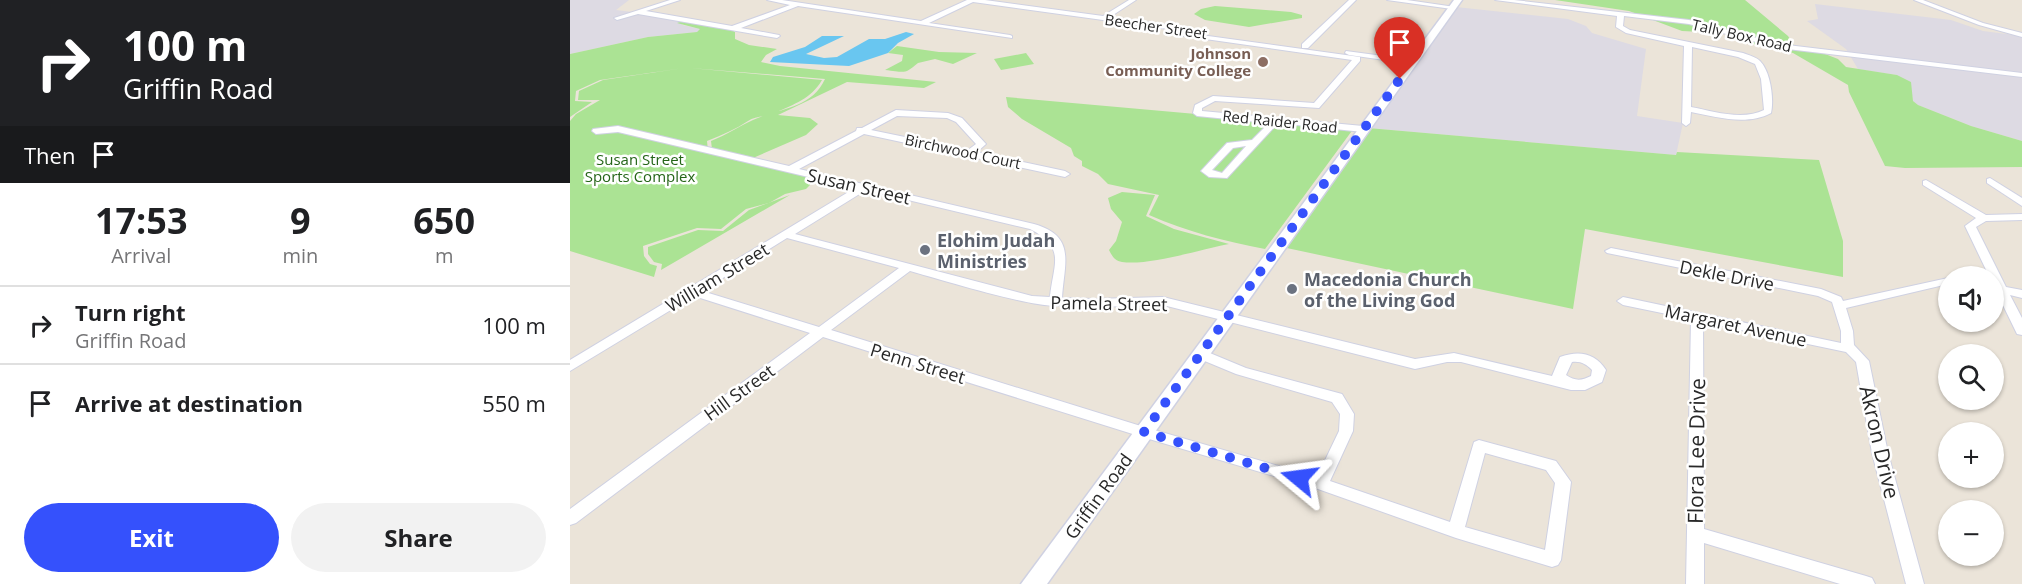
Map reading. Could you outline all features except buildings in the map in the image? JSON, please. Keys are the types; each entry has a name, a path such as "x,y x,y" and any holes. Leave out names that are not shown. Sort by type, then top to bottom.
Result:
{"street":[{"path":"617,18 677,0"},
{"path":"770,0 1010,37"},
{"path":"733,28 809,0"},
{"path":"922,23 972,0"},
{"name":"Beecher Street","path":"972,0 1413,62"},
{"path":"1104,18 1133,0"},
{"path":"1305,46 1353,0"},
{"path":"1390,0 1455,4"},
{"name":"Tally Box Road","path":"1498,0 1701,24 1779,46 2022,75"},
{"path":"1917,0 1972,21 2022,35"},
{"name":"Griffin Road","path":"1033,584 1455,4"},
{"path":"638,12 777,36"},
{"path":"1621,14 1618,24 1623,30 1740,56 1758,63 1768,111 1759,116 1744,117 1687,109"},
{"name":"Red Raider Road","path":"1179,34 1357,59 1316,106 1213,98 1198,107 1197,113 1363,129"},
{"path":"1686,123 1688,45"},
{"path":"789,170 860,130 896,113 948,116 958,120 981,144 972,152"},
{"path":"1254,143 1230,145 1206,171 1212,175 1224,176 1275,121"},
{"name":"Susan Street","path":"596,131 618,129 1040,230 1055,241 1062,255 1055,303"},
{"name":"Birchwood Court","path":"860,130 972,152 1065,174"},
{"path":"1990,181 2022,203"},
{"path":"1926,183 1984,218"},
{"name":"William Street","path":"570,366 864,187"},
{"path":"1987,266 1970,228 1972,222 1984,218 2022,217"},
{"name":"Pamela Street","path":"787,235 1032,300 1055,303 1163,301 1415,364 1427,363 1448,356 1571,385"},
{"name":"Dekle Drive","path":"1611,252 1821,293 1834,297 1840,305"},
{"name":"Hill Street","path":"570,518 909,267"},
{"path":"1840,305 1938,282"},
{"path":"2004,290 2022,294"},
{"name":"Penn Street","path":"693,292 1144,432 1322,484 1456,531 1552,560 1563,483 1551,465 1479,446 1456,531"},
{"name":"Margaret Avenue","path":"1623,301 1850,349"},
{"path":"2004,301 2022,332"},
{"name":"Akron Drive","path":"1840,305 1847,331 1845,342 1862,361 1880,453 1915,584"},
{"name":"Flora Lee Drive","path":"1695,584 1697,317"},
{"path":"1200,354 1220,360 1241,371 1337,398 1347,414 1346,431 1322,484"},
{"path":"1695,533 1866,584"}],"shaded area":[{"path":"570,0 629,0 616,10 690,19 683,20 682,25 701,29 697,32 648,37 570,54"},
{"path":"1815,4 1951,20 1983,31 2022,36 2022,141 1971,126 1918,105 1913,101 1911,89 1897,75 1858,69 1846,49 1807,21 1818,19"},
{"path":"1456,7 1568,19 1586,26 1592,33 1646,49 1637,116 1683,123 1676,155 1368,128"}],"green space":[{"path":"1555,0 1745,0 1788,36 1795,47 1838,59 1846,67 1897,75 1911,82 1913,101 1918,105 1971,126 2022,141 2022,167 1905,168 1885,166 1849,92 1848,85 1793,53 1756,45 1723,33 1682,31 1629,11"},
{"path":"1215,6 1291,12 1302,15 1302,18 1249,27 1205,20 1194,14 1201,9"},
{"name":"Susan Street Sports Complex","path":"690,19 730,29 735,32 735,39 749,45 777,49 766,55 761,62 780,66 936,82 924,88 847,82 778,115 810,118 818,124 806,135 753,158 712,149 711,141 762,116 751,119 707,141 708,151 810,175 810,185 806,189 785,194 769,203 746,209 721,229 697,228 643,246 644,256 650,264 657,266 654,277 570,251 570,121 576,114 600,100 578,100 579,91 603,80 684,68 600,80 576,91 575,101 592,102 570,117 570,54 648,37 697,32 700,29 677,23","holes":["690,68 825,79 812,96 779,111 813,92 822,80"]},
{"path":"897,46 939,52 977,53 953,64 935,59 918,63 904,72 885,70 902,61 903,55 888,53"},
{"path":"1026,53 1034,64 1001,70 994,59"},
{"path":"1006,97 1354,128 1265,249 1206,235 1149,215 1159,195 1108,184 1098,174 1082,166 1082,161 1074,156 1071,148 1022,119 1008,107"},
{"path":"1368,128 1676,155 1677,152 1819,160 1843,241 1843,277 1585,229 1573,309 1282,247"},
{"path":"1122,192 1155,195 1146,216 1174,229 1229,244 1146,262 1117,261 1109,250 1116,241 1122,222 1111,209 1108,198"},
{"path":"790,195 661,270 662,264 654,262 648,254 648,247 698,230 723,231 749,210"}],"water":[{"path":"906,32 914,34 898,43 888,53 849,66 770,62 773,57 805,47 822,36 844,36 806,54 824,58 837,57 869,39 885,39"}],"place":[{"name":"Johnson Community College","path":"1263,62"},
{"name":"Elohim Judah Ministries","path":"925,250"},
{"name":"Macedonia Church of the Living God","path":"1292,289"}],"route":[{"path":"1299,478 1144,432 1400,79"}]}
